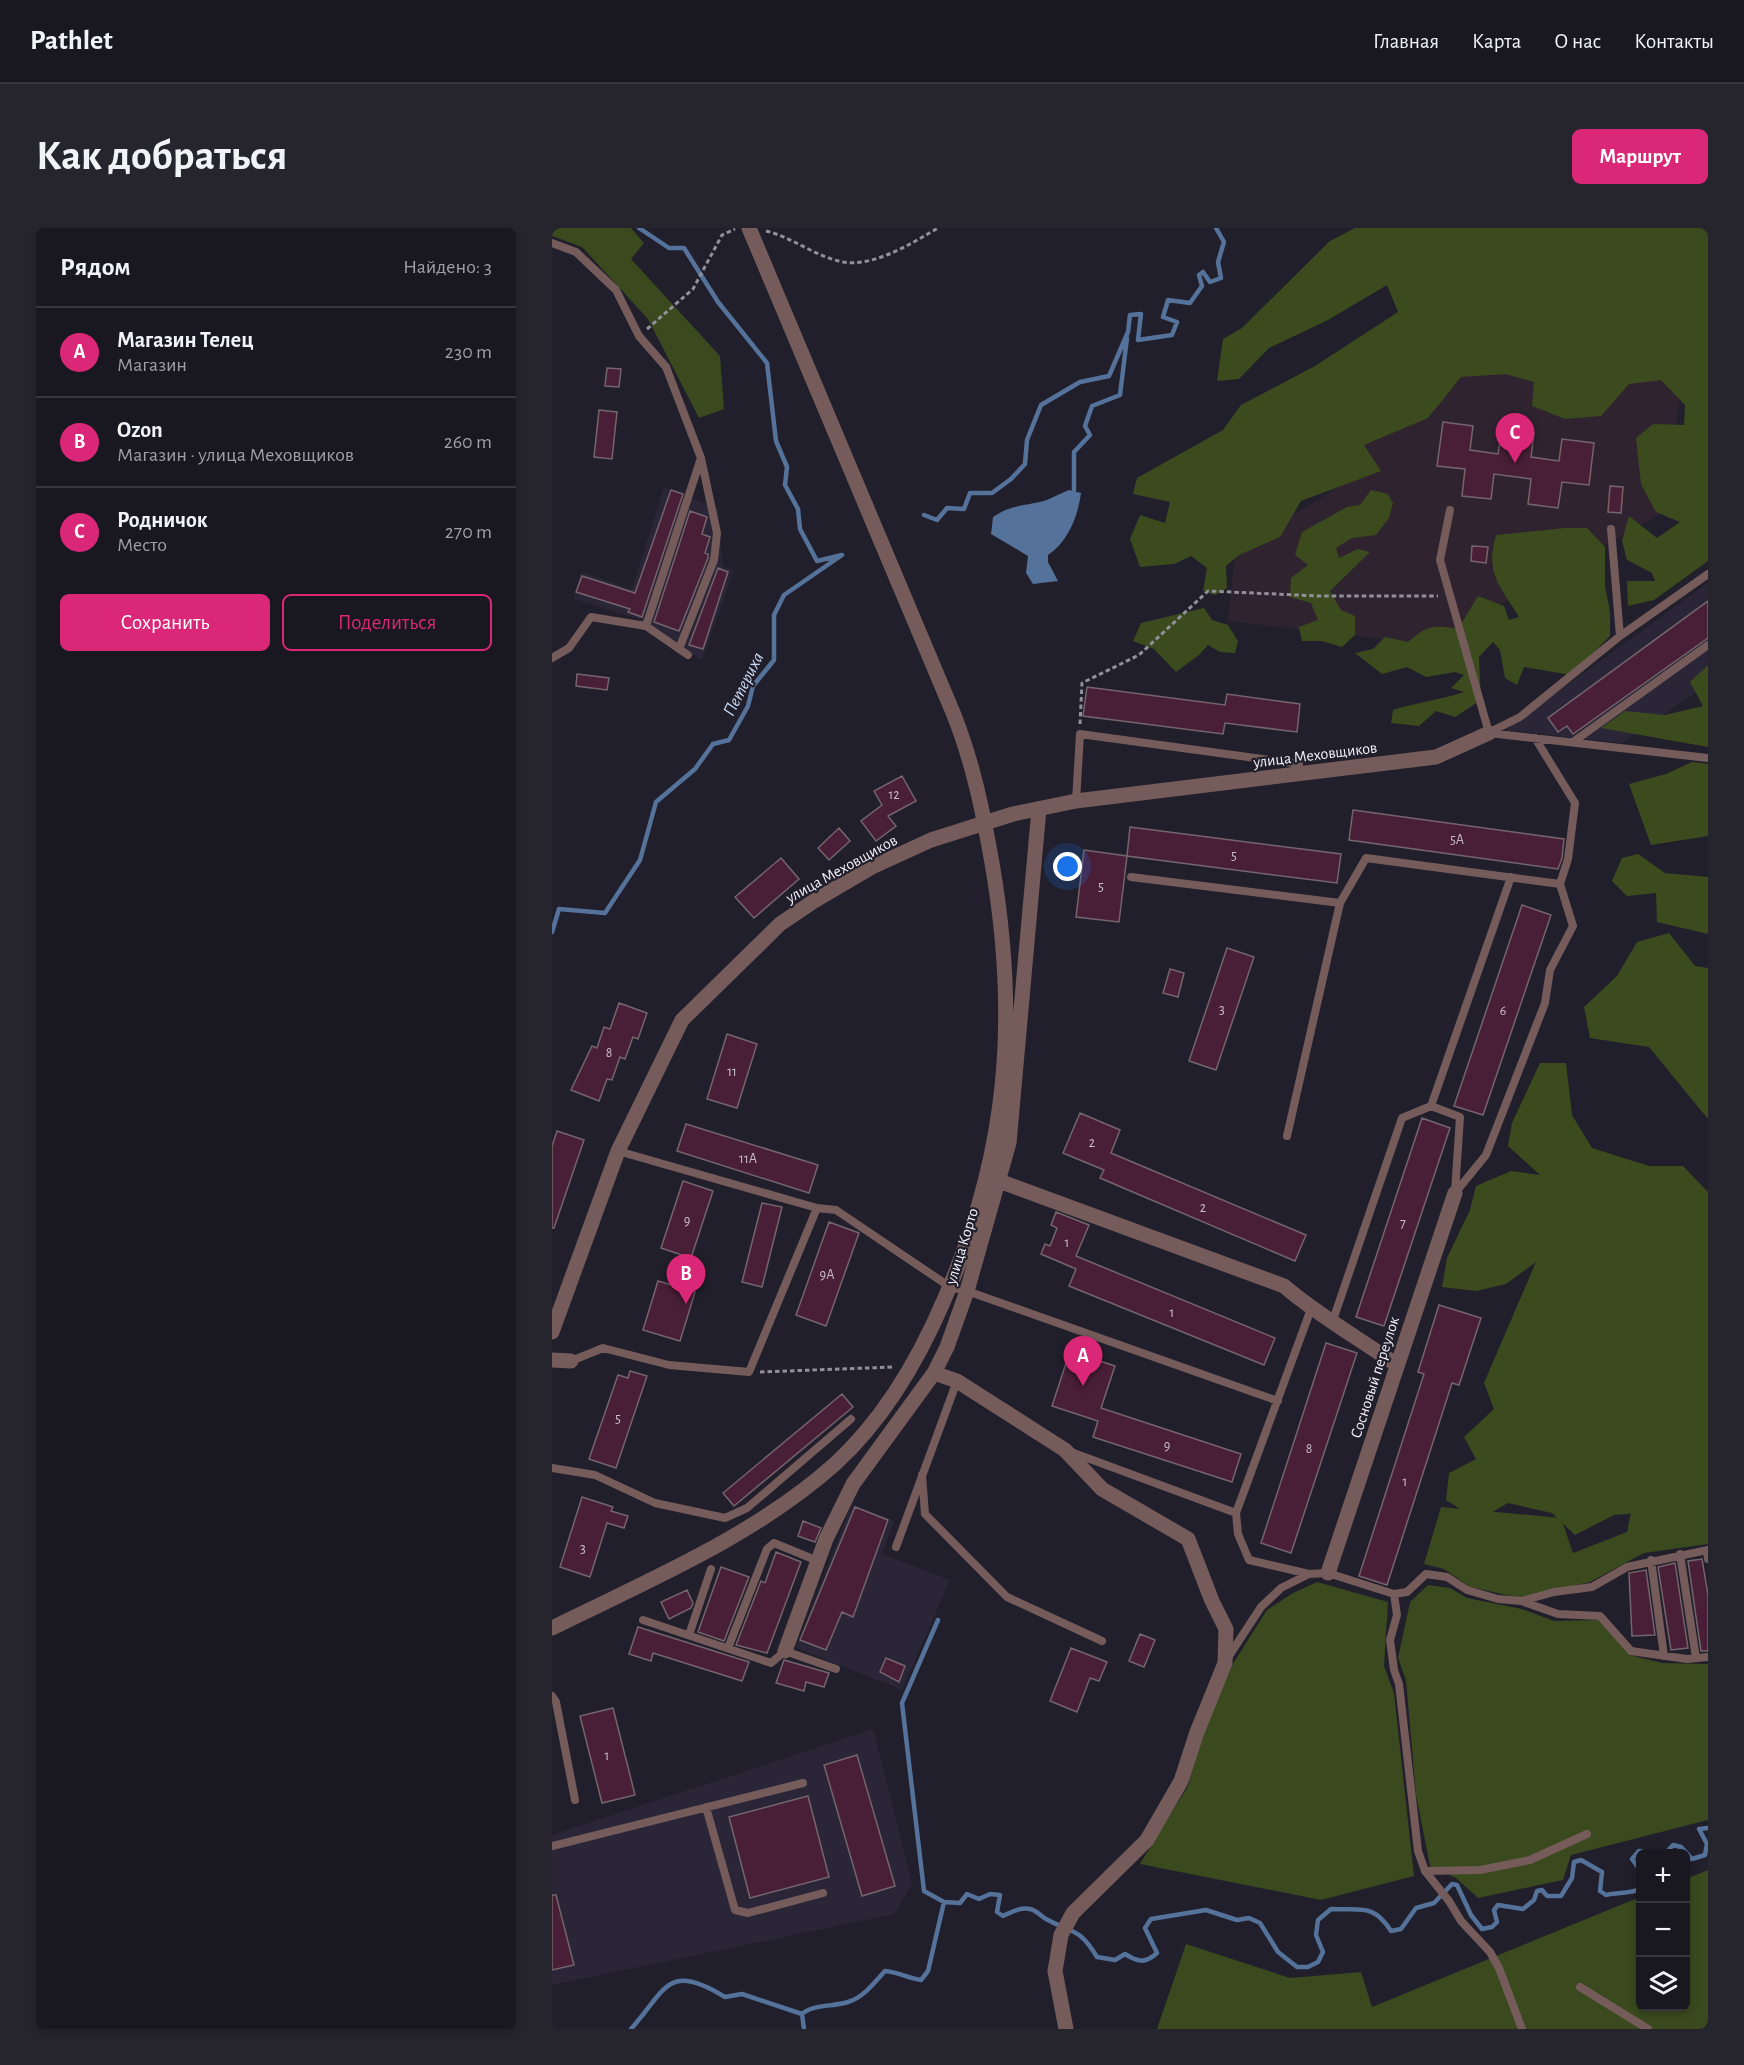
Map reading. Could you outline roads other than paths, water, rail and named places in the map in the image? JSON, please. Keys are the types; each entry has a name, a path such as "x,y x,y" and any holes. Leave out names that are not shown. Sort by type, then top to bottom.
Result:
{"street":[{"path":"552,1628 688,1561 786,1504 836,1462 880,1415 912,1366 950,1287 973,1228 992,1154 1005,1076 1006,974 997,892 985,821 972,768 954,715 749,228"},
{"name":"улица Меховщиков","path":"552,1332 618,1151 682,1020 780,924 872,867 931,840 985,821 1076,801 1436,757 1489,733"},
{"name":"улица Корто","path":"785,1651 818,1561 853,1484 934,1373 947,1347 967,1291 1009,1143 1040,809"},
{"path":"999,1181 1284,1286 1311,1309 1333,1320 1397,1365"},
{"name":"Сосновый переулок","path":"1328,1573 1455,1193"},
{"path":"552,1360 571,1361"},
{"path":"934,1373 957,1381 1065,1450 1102,1490 1188,1539 1212,1601 1226,1629 1225,1663 1197,1732 1181,1781 1147,1840 1073,1913 1061,1935 1055,1971 1066,2029"}],"lane":[{"path":"552,243 576,252 616,290 639,336 666,367 701,458 717,533 714,560 679,649"},
{"path":"646,626 701,458"},
{"path":"1450,510 1440,560 1448,596 1489,733"},
{"path":"1611,529 1620,636"},
{"path":"1489,733 1520,717 1620,636 1708,574"},
{"path":"552,658 569,648 591,617 646,626 688,655"},
{"path":"1573,742 1708,645"},
{"path":"1489,733 1708,758"},
{"path":"1076,801 1080,734 1299,764"},
{"path":"1455,1193 1486,1155 1545,1003 1550,970 1573,926 1560,884 1568,859 1575,803 1535,738"},
{"path":"1287,1136 1340,903 1366,858 1560,884"},
{"path":"1131,877 1340,903"},
{"path":"1431,1106 1511,877"},
{"path":"1333,1320 1402,1118 1431,1106 1460,1117 1455,1193"},
{"path":"618,1151 817,1208 836,1210 950,1287 967,1291 1278,1401"},
{"path":"571,1361 603,1348 669,1365 749,1372 817,1208"},
{"path":"1311,1309 1236,1513 1238,1534 1249,1560 1309,1574 1328,1573 1394,1594 1407,1592 1426,1574 1447,1577 1467,1590 1498,1599 1521,1602 1558,1614 1600,1616 1631,1651 1664,1656 1708,1657"},
{"path":"896,1547 957,1381"},
{"path":"552,1468 595,1475 655,1503 725,1518 747,1508 851,1419"},
{"path":"1065,1450 1236,1513"},
{"path":"922,1476 925,1514 1007,1597 1102,1641"},
{"path":"728,1648 767,1549 774,1543 818,1561"},
{"path":"1521,1602 1554,1592 1592,1587 1627,1567 1651,1560 1680,1554 1708,1553"},
{"path":"1680,1554 1696,1658"},
{"path":"1651,1560 1664,1656"},
{"path":"689,1635 711,1569"},
{"path":"1225,1663 1261,1607 1281,1588 1309,1574"},
{"path":"1394,1594 1397,1614 1390,1640 1394,1670 1399,1684 1418,1851 1425,1871 1449,1901 1461,1921 1490,1952 1499,1968 1522,2029"},
{"path":"643,1620 771,1663 785,1651 836,1669"},
{"path":"552,1696 556,1702 575,1800"},
{"path":"552,1845 803,1783"},
{"path":"706,1807 735,1910 748,1913 823,1893"},
{"path":"1425,1871 1480,1870 1530,1860 1587,1834"},
{"path":"1580,1987 1648,2029"}],"water":[{"path":"1069,490 1081,493 1077,511 1066,536 1048,555 1048,562 1058,581 1033,584 1026,573 1028,556 991,534 993,517 1007,510 1047,500"}],"waterway":[{"name":"Петериха","path":"552,932 559,909 605,913 640,860 656,802 695,769 713,744 729,740 748,706 753,686 774,660 774,615 784,595 842,555 817,561 800,529 798,509 785,485 787,467 776,441 767,363 718,302 684,248 669,248 639,228"},
{"path":"924,515 937,520 947,508 964,509 970,493 992,493 1011,479 1025,464 1027,440 1041,405 1080,382 1109,376 1128,332 1130,315 1141,314 1138,340 1172,335 1177,322 1163,317 1168,300 1190,303 1202,286 1199,275 1203,272 1210,282 1221,278 1218,262 1224,242 1216,228"},
{"path":"1074,490 1074,452 1090,435 1085,426 1092,406 1120,395 1127,338"},
{"path":"938,1620 902,1703 924,1891 944,1902"},
{"path":"1690,1857 1692,1859 1705,1855 1707,1844 1699,1829 1708,1828"},
{"path":"1669,1849 1673,1845 1683,1849"},
{"path":"1636,1854 1632,1859 1636,1864"},
{"path":"802,2014 817,2007 854,2000 885,1971 921,1980 928,1971 944,1902 960,1903 967,1894 979,1899 990,1894 1000,1895 997,1912 1003,1916 1019,1909 1032,1910 1075,1932 1091,1947 1097,1957 1115,1960 1125,1954 1134,1959 1145,1960 1157,1953 1145,1928 1151,1919 1206,1910 1237,1920 1249,1918 1260,1923 1278,1952 1297,1967 1308,1967 1318,1962 1323,1952 1316,1935 1318,1920 1331,1909 1366,1910 1378,1916 1391,1931 1401,1929 1416,1908 1434,1903 1452,1884 1457,1885 1471,1915 1482,1929 1492,1927 1497,1922 1494,1910 1498,1905 1523,1909 1534,1900 1537,1891 1542,1890 1547,1896 1561,1896 1572,1878 1574,1862 1581,1860 1602,1872 1600,1891 1606,1895 1636,1890"},
{"path":"631,2029 661,1992 669,1985 679,1981 691,1981 706,1986 725,1997 742,1994 802,2014"},
{"path":"802,2014 804,2029"}],"place":[{"name":"Родничок","path":"1515,463"},
{"name":"Ozon","path":"686,1304"},
{"name":"Магазин Телец","path":"1083,1386"}]}
